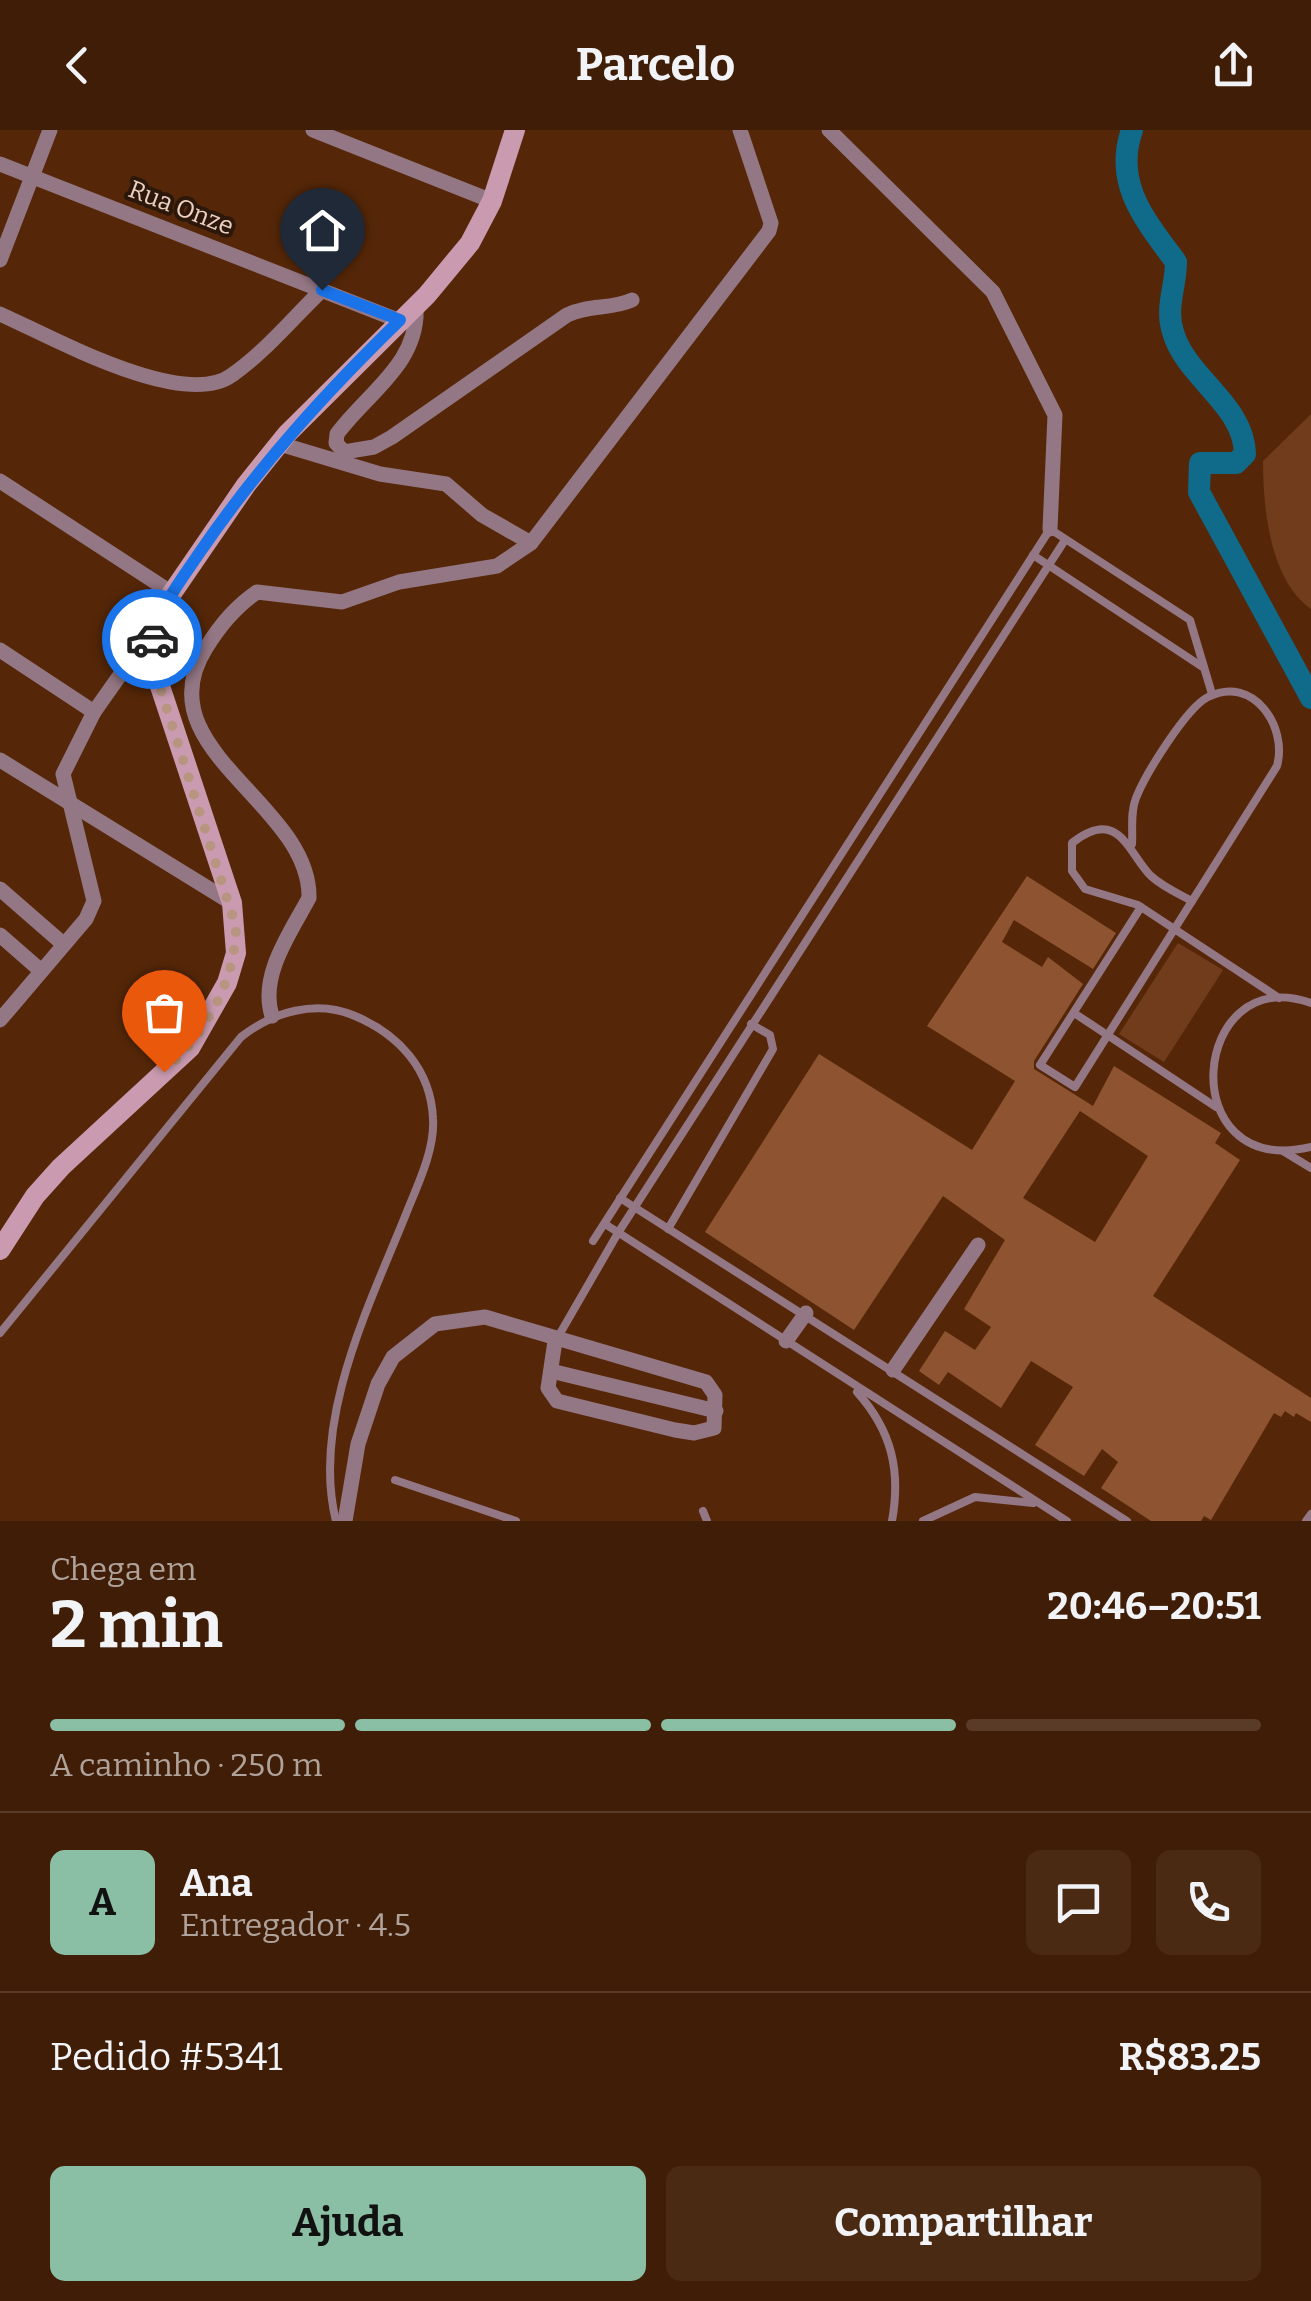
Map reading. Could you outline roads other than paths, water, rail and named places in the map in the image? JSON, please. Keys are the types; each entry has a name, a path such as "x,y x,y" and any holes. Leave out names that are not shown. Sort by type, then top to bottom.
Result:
{"main road":[{"path":"0,1250 35,1196 61,1166 190,1048 227,983 236,953 232,903 152,662 156,624 172,593 280,444 416,305 470,243 492,201 515,130"}],"street":[{"path":"0,260 50,130"},
{"path":"313,130 492,201"},
{"path":"272,1016 267,993 272,973 308,898 309,886 287,836 220,758 196,722 194,671 202,654 220,626 257,592 342,602 399,582 497,566 531,542 766,238 771,223 740,130"},
{"path":"829,130 993,292 1055,415 1050,529"},
{"name":"Rua Onze","path":"0,164 400,320"},
{"path":"0,314 136,372 178,385 198,385 232,376 322,290"},
{"path":"416,305 418,324 406,356 337,434 336,442 344,452 374,447 392,437 568,315 589,305 610,307 632,300"},
{"path":"280,444 380,474 446,484 482,515 531,542"},
{"path":"0,481 172,593"},
{"path":"0,1020 86,919 95,893 64,774 94,712 156,624"},
{"path":"0,650 94,712"},
{"path":"0,760 232,903"},
{"path":"0,889 62,943"},
{"path":"0,935 40,970"},
{"path":"893,1370 978,1245"},
{"path":"786,1341 806,1313"},
{"path":"345,1521 358,1444 378,1384 394,1357 435,1324 484,1317 555,1341 706,1382 715,1396 714,1428 694,1433 570,1405 550,1394 555,1341"},
{"path":"551,1370 716,1411"}],"lane":[{"path":"593,1241 1050,529 1190,620 1212,694"},
{"path":"555,1341 636,1205 1066,540"},
{"path":"1033,555 1204,668"},
{"path":"976,645 992,652"},
{"path":"1132,844 1137,795 1190,712 1212,694 1245,696 1260,704 1279,731 1282,750 1277,766 1075,1087 1040,1065 1141,907"},
{"path":"1192,901 1150,874 1132,844 1111,832 1084,834 1072,843 1070,857 1076,881 1085,889 1141,907 1279,998 1311,1003"},
{"path":"1218,1108 1211,1073 1220,1037 1245,1011 1279,998"},
{"path":"0,1333 120,1191 226,1054 272,1016 316,1008 344,1011 376,1024 400,1042 417,1065 434,1121 416,1186 333,1414 330,1495 336,1521"},
{"path":"1074,1013 1218,1108 1245,1139 1284,1152 1311,1168"},
{"path":"668,1229 772,1050 770,1035 738,1017"},
{"path":"1284,1152 1311,1148"},
{"path":"620,1198 1127,1521"},
{"path":"604,1224 1067,1521"},
{"path":"847,1382 875,1414 894,1459 898,1485 892,1521"},
{"path":"395,1480 516,1521"},
{"path":"924,1521 975,1497 1043,1506"},
{"path":"703,1511 708,1521"},
{"path":"1306,1521 1311,1514"}],"waterway":[{"path":"1132,130 1127,149 1130,185 1144,216 1176,262 1170,305 1173,332 1180,348 1235,420 1242,436 1245,454 1236,463 1200,463 1199,492 1311,698"}]}
